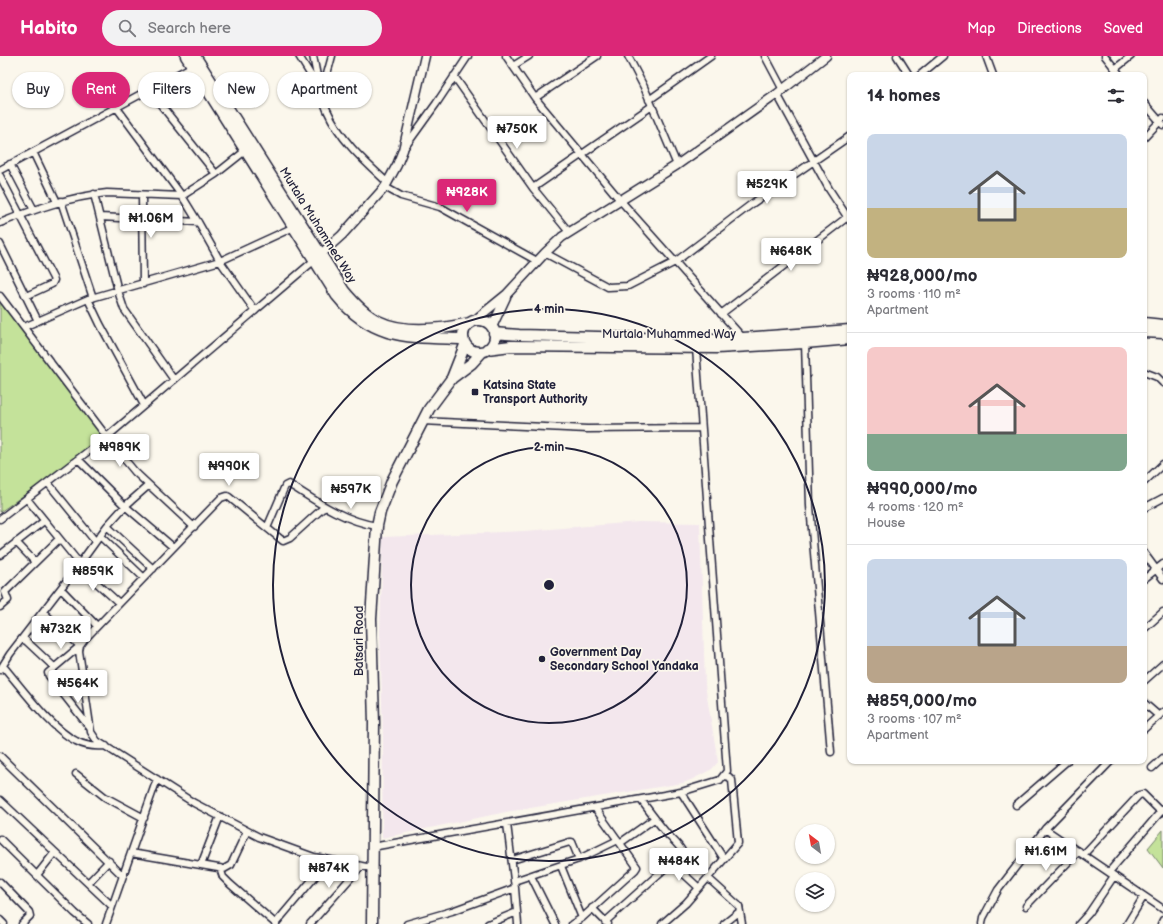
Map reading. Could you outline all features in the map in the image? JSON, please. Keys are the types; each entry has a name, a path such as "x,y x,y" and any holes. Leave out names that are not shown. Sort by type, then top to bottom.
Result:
{"main road":[{"path":"186,56 294,228 318,257 345,305 353,314 376,328 388,332 464,342 470,349 476,352 485,350"},
{"name":"Murtala Muhammed Way","path":"196,56 318,257 352,302 379,322 398,327 435,329 472,322"},
{"path":"482,320 493,330 494,339 492,345 452,378 464,342 463,333 465,327 472,322 482,320"},
{"path":"1147,323 1163,325"},
{"name":"Murtala Muhammed Way","path":"493,330 519,335 709,340 847,330"},
{"path":"1147,332 1163,333"},
{"name":"Murtala Muhammed Way","path":"485,350 511,346 696,348 805,343 847,339"},
{"name":"Batsari Road","path":"372,924 366,867 372,847 374,723 371,619 377,526 380,512 392,481 422,421 452,378"}],"street":[{"path":"300,56 309,72"},
{"path":"313,56 316,72"},
{"path":"327,72 332,56"},
{"path":"0,519 27,500 144,406 342,235 387,185 397,165 403,150 425,56"},
{"path":"403,150 468,56"},
{"path":"506,56 535,98 620,200 743,338"},
{"path":"513,66 529,56"},
{"path":"535,98 597,56"},
{"path":"628,56 677,165"},
{"path":"533,188 650,103 711,56"},
{"path":"765,56 780,92 814,162 829,189 847,215"},
{"path":"472,322 507,294 545,253 569,232 677,165 780,92 826,56"},
{"path":"897,56 907,72"},
{"path":"924,72 943,56"},
{"path":"986,56 992,72"},
{"path":"1105,56 1118,72"},
{"path":"1115,69 1131,56"},
{"path":"182,72 193,66"},
{"path":"454,76 533,188 569,232"},
{"path":"1147,106 1162,122 1147,135"},
{"path":"0,170 118,108 182,196 220,261 255,311"},
{"path":"164,108 216,174"},
{"path":"326,108 344,139 387,185 400,196 440,207 537,262"},
{"path":"545,253 608,287 628,286 675,262 753,203 847,138"},
{"path":"0,223 59,201 94,194 107,193 182,196 216,174 245,151"},
{"path":"33,152 59,201 100,324 144,406"},
{"path":"10,164 34,210"},
{"path":"0,176 54,282 26,296"},
{"path":"94,194 118,291 126,313 174,380"},
{"path":"142,195 143,284"},
{"path":"100,217 198,222"},
{"path":"721,314 847,220"},
{"path":"24,327 91,299 220,261 294,228"},
{"path":"0,244 38,321"},
{"path":"493,330 507,294"},
{"path":"0,296 106,437 135,472 194,527"},
{"path":"805,343 810,506 831,752"},
{"path":"372,847 681,792 720,780 724,776 727,771 696,348"},
{"path":"1147,373 1157,377 1163,383"},
{"path":"422,421 587,429 702,428"},
{"path":"78,459 125,506 173,547"},
{"path":"1147,479 1163,464"},
{"path":"48,483 95,541"},
{"path":"267,528 287,484 325,508 362,523 377,526"},
{"path":"106,746 93,747 75,741 61,731 48,719 2,664 79,565 107,526 125,506 149,485"},
{"path":"90,728 49,676 50,671 80,646 97,626 221,498 227,496 283,541 290,538 325,508"},
{"path":"1147,506 1163,498"},
{"path":"27,500 60,539 79,565 120,603"},
{"path":"0,555 44,521"},
{"path":"107,526 153,569"},
{"path":"100,536 144,578"},
{"path":"0,607 8,600 5,592 60,539"},
{"path":"16,542 35,562"},
{"path":"1147,557 1163,579"},
{"path":"1147,576 1163,564"},
{"path":"61,588 97,626"},
{"path":"43,612 80,646"},
{"path":"1147,626 1163,612"},
{"path":"23,638 54,667"},
{"path":"80,646 79,651 90,728 93,736 106,746 194,802 259,837 314,857 366,867"},
{"path":"1147,678 1163,664"},
{"path":"1147,706 1161,714 1147,726"},
{"path":"0,756 123,876"},
{"path":"1152,768 1163,758"},
{"path":"1016,805 1064,764"},
{"path":"982,924 998,890 1045,829 1108,764"},
{"path":"76,774 105,797 144,818"},
{"path":"662,924 686,903 738,843 732,780 729,777 724,776"},
{"path":"106,924 157,779"},
{"path":"681,792 724,859"},
{"path":"1026,906 1139,795 1143,794 1162,811 1112,874 1089,913 1079,924"},
{"path":"0,800 112,906"},
{"path":"592,908 607,923 681,854 681,848 654,818 641,800"},
{"path":"572,924 582,918 637,867 595,808"},
{"path":"201,865 220,816"},
{"path":"514,881 561,866 619,842 654,818"},
{"path":"507,824 516,888 518,924"},
{"path":"1045,829 1163,909"},
{"path":"131,853 224,869 231,865 247,830"},
{"path":"0,839 88,924"},
{"path":"512,860 570,842 572,842 579,859"},
{"path":"37,875 55,852"},
{"path":"220,868 223,877 230,884 276,924 329,860"},
{"path":"88,883 109,861"},
{"path":"672,863 699,888"},
{"path":"561,866 582,918"},
{"path":"310,924 366,867"},
{"path":"531,876 555,924"},
{"path":"708,878 739,906 742,924"},
{"path":"0,882 30,912 30,916 22,924"},
{"path":"407,924 452,911 516,888"},
{"path":"1126,924 1144,896"},
{"path":"488,924 517,912"},
{"path":"724,924 739,912"},
{"path":"0,920 4,924"},
{"path":"1162,924 1163,920"}],"shaded area":[{"name":"Government Day Secondary School Yandaka","path":"639,522 700,523 705,685 718,762 712,769 683,783 506,812 382,838 383,740 380,632 383,537 524,531"}],"green space":[{"path":"0,293 108,436 0,512"},
{"path":"1163,830 1163,868 1148,848"}],"place":[{"name":"Katsina State Transport Authority","path":"475,392"},
{"name":"Government Day Secondary School Yandaka","path":"542,659"}]}
